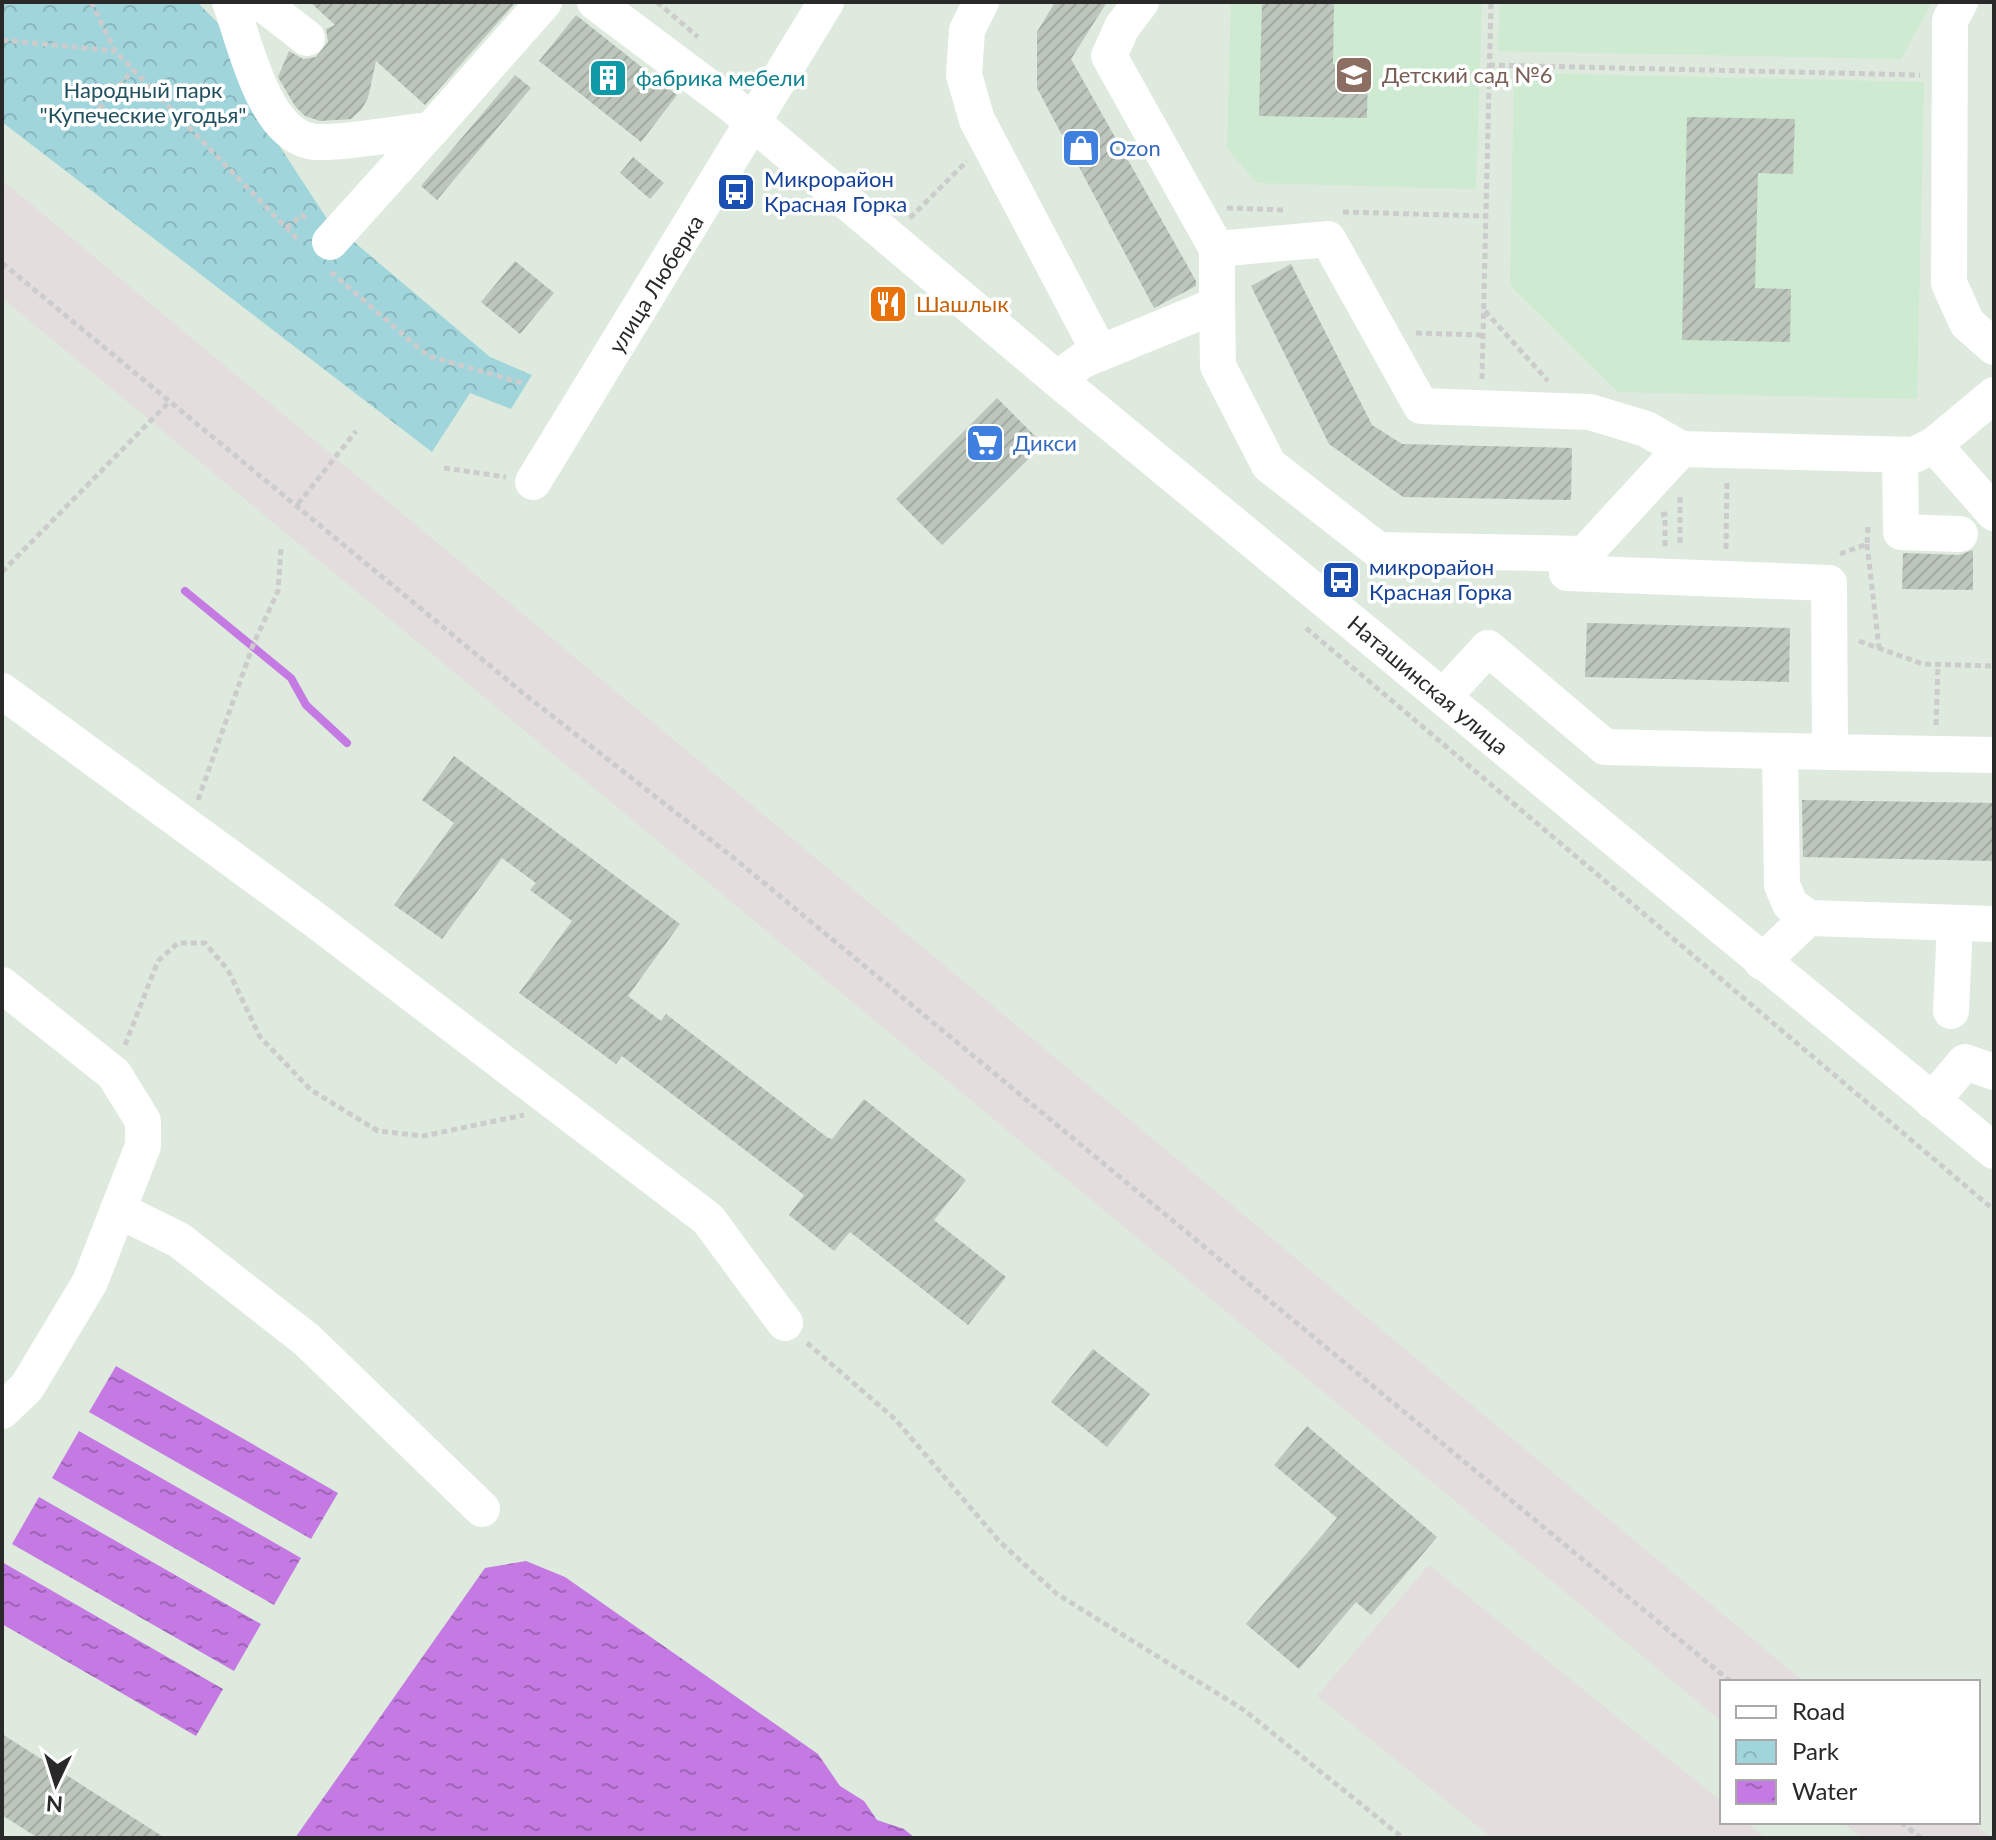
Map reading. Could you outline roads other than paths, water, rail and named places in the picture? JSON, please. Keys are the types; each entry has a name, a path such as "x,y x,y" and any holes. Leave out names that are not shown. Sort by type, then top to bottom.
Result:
{"street":[{"path":"319,251 357,192 431,130 544,2"},
{"name":"Наташинская улица","path":"595,2 755,123 1057,379 1994,1151"},
{"name":"улица Люберка","path":"533,482 755,123 826,2"},
{"path":"981,2 967,30 964,75 977,120 1100,353"},
{"path":"1141,2 1122,27 1109,56 1217,249 1218,366 1269,465 1378,550 1585,554"},
{"path":"1960,2 1950,20 1949,283 1967,323 1994,347"},
{"path":"240,11 263,4 307,38"},
{"path":"240,11 259,85 276,119 309,141 431,130"},
{"path":"240,11 280,67"},
{"path":"1217,249 1328,239 1383,332 1421,406 1590,412 1646,429 1681,449 1917,450 1994,395"},
{"path":"1057,379 1100,353 1217,305"},
{"path":"1681,449 1567,573 1660,556 1726,558 1829,583 1826,629 1830,752"},
{"path":"1917,450 1994,513"},
{"path":"1917,450 1901,532 1960,534"},
{"path":"1443,697 1488,648 1605,747 1994,755"},
{"path":"2,691 314,919 708,1219 785,1323"},
{"path":"1780,751 1782,885 1790,904 1808,918 1994,924"},
{"path":"1762,962 1808,918"},
{"path":"1951,1011 1955,923"},
{"path":"2,985 114,1074 143,1121 143,1146 90,1282 27,1387 2,1411"},
{"path":"1932,1101 1965,1062 1994,1072"},
{"path":"118,1210 179,1240 307,1340 482,1509"}],"water":[{"path":"116,1366 338,1493 311,1539 89,1412"},
{"path":"79,1431 301,1558 274,1605 52,1478"},
{"path":"39,1497 261,1624 234,1671 12,1544"},
{"path":"526,1561 565,1577 818,1754 840,1786 864,1801 877,1820 904,1829 915,1838 295,1838 485,1568"},
{"path":"2,1562 223,1689 196,1736 2,1624"}],"waterway":[{"path":"185,591 291,678 306,705 347,743"}],"place":[{"name":"Детский сад №6","path":"1354,75"},
{"name":"фабрика мебели","path":"608,78"},
{"name":"Ozon","path":"1081,148"},
{"name":"Микрорайон Красная Горка","path":"736,192"},
{"name":"Шашлык","path":"888,304"},
{"name":"Дикси","path":"985,443"},
{"name":"микрорайон Красная Горка","path":"1341,580"}],"park label":[{"name":"Народный парк \"Купеческие угодья\"","path":"143,102"}]}
